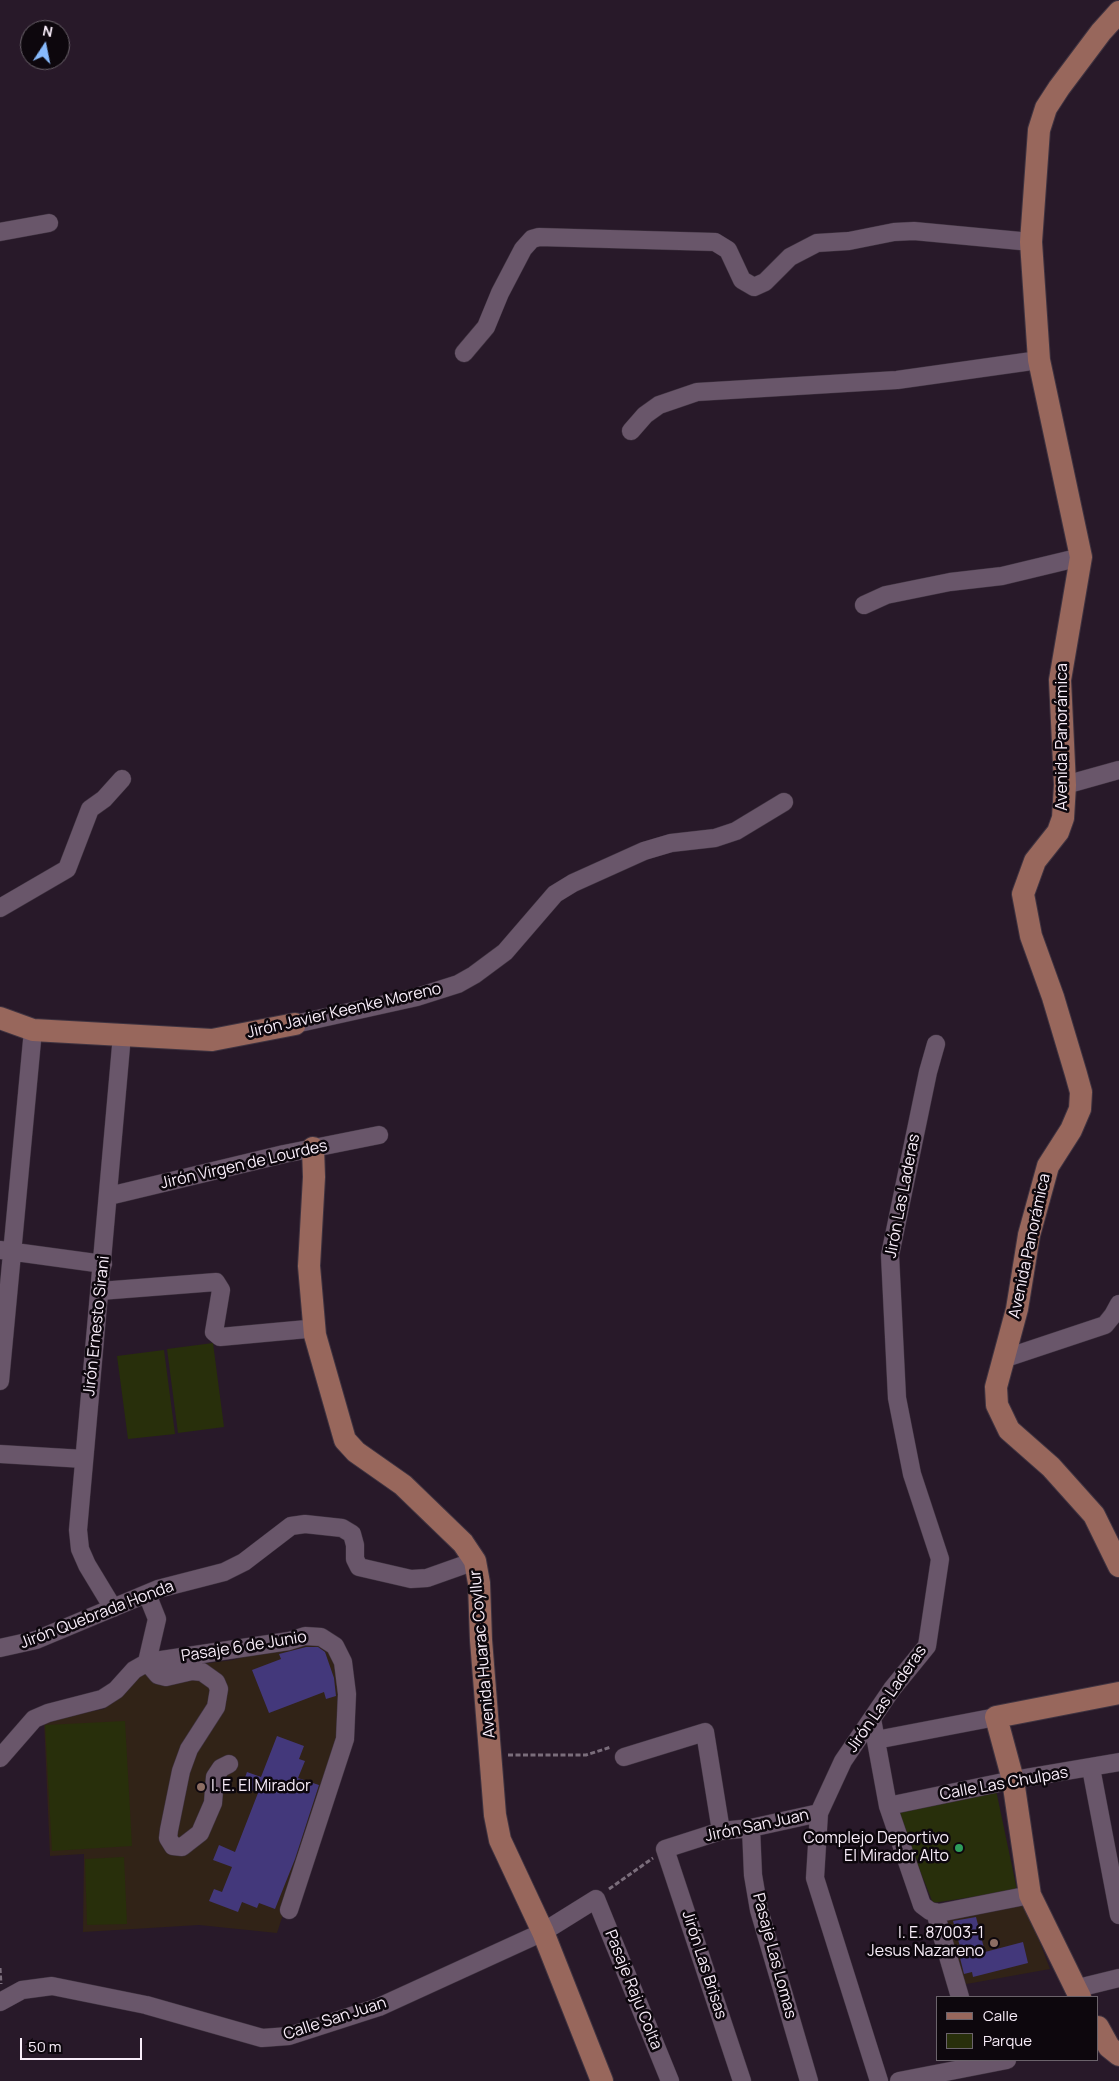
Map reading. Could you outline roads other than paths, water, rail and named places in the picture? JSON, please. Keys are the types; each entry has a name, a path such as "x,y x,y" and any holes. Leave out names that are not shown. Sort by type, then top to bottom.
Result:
{"main road":[{"name":"Avenida Panorámica","path":"1119,12 1101,32 1046,108 1039,130 1031,242 1038,360 1081,557 1060,680 1065,785 1063,818 1058,832 1035,861 1023,894 1031,936 1053,997 1078,1083 1080,1109 1070,1130 1048,1166 1029,1235 1018,1309 1002,1359 996,1387 997,1405 1010,1430 1051,1467 1094,1515 1119,1566"},
{"name":"Jirón Javier Keenke Moreno","path":"0,1018 33,1030 217,1040 295,1024"},
{"name":"Avenida Huarac Coyllur","path":"313,1148 314,1177 309,1266 315,1335 346,1440 356,1452 403,1485 463,1544 475,1561 479,1583 481,1640 495,1815 500,1840 543,1932 602,2081"},
{"path":"1077,1993 1030,1895 1013,1780 996,1717 1119,1693"},
{"path":"1099,2029 1111,2048"}],"street":[{"path":"0,232 49,222"},
{"path":"464,353 486,327 500,293 523,249 532,239 538,237 715,242 728,250 742,280 754,287 765,282 790,257 817,243 849,241 894,232 914,231 1031,242"},
{"path":"631,431 645,415 659,405 697,392 898,380 1038,360"},
{"path":"864,605 886,595 950,582 1002,576 1028,568 1081,557"},
{"path":"1065,785 1119,770"},
{"path":"0,908 68,869 90,809 104,799 122,779"},
{"name":"Jirón Javier Keenke Moreno","path":"295,1024 417,996 458,984 474,976 505,952 520,937 549,899 573,883 644,851 671,843 715,838 736,831 784,802"},
{"path":"0,1381 7,1251 33,1030"},
{"name":"Jirón Ernesto Sirani","path":"112,1608 80,1549 78,1530 122,1035"},
{"name":"Jirón Las Laderas","path":"879,2081 815,1878 819,1813 843,1761 927,1646 940,1559 912,1474 897,1398 890,1256 928,1072 936,1044"},
{"name":"Jirón Virgen de Lourdes","path":"109,1196 313,1148 379,1135"},
{"path":"7,1251 103,1264"},
{"path":"100,1291 216,1282 221,1290 214,1332 220,1337 307,1328 312,1330 315,1335"},
{"path":"1002,1359 1105,1325 1119,1304"},
{"path":"0,1454 84,1459"},
{"name":"Jirón Quebrada Honda","path":"0,1648 36,1640 147,1594 224,1572 244,1562 291,1526 305,1524 327,1525 347,1531 352,1534 355,1545 354,1559 359,1567 411,1579 427,1578 475,1561"},
{"path":"147,1594 157,1619 147,1662 158,1675 166,1677 192,1671 202,1672 216,1682 219,1689 216,1707 189,1749 181,1771 168,1838 173,1846 182,1847 200,1833 213,1803 215,1776 221,1768 229,1764"},
{"name":"Pasaje 6 de Junio","path":"0,1758 34,1719 48,1713 102,1699 116,1690 134,1670 147,1662 289,1641 305,1636 321,1637 334,1646 343,1662 347,1694 345,1739 289,1910"},
{"path":"876,1740 996,1717"},
{"path":"872,1719 888,1806 922,1905 930,1911 936,1912 1030,1895"},
{"path":"624,1757 705,1732 721,1831"},
{"name":"Calle Las Chulpas","path":"888,1806 1013,1780 1119,1762"},
{"path":"1091,1768 1119,1915"},
{"name":"Jirón San Juan","path":"665,1849 721,1831 751,1828 819,1813"},
{"name":"Pasaje Las Lomas","path":"751,1828 753,1875 759,1910 809,2081"},
{"name":"Jirón Las Brisas","path":"665,1849 742,2081"},
{"name":"Calle San Juan","path":"0,2002 22,1990 52,1986 146,2005 262,2038 289,2036 379,2007 543,1932 596,1899"},
{"name":"Pasaje Raju Colta","path":"596,1899 670,2081"},
{"path":"936,1912 960,1996"},
{"path":"1077,1993 1119,1978"},
{"path":"899,2081 978,2062 992,2061"}],"place":[{"name":"I. E. El Mirador","path":"201,1787"},
{"name":"Complejo Deportivo El Mirador Alto","path":"959,1848"},
{"name":"I. E. 87003-1 Jesus Nazareno","path":"994,1943"}]}
